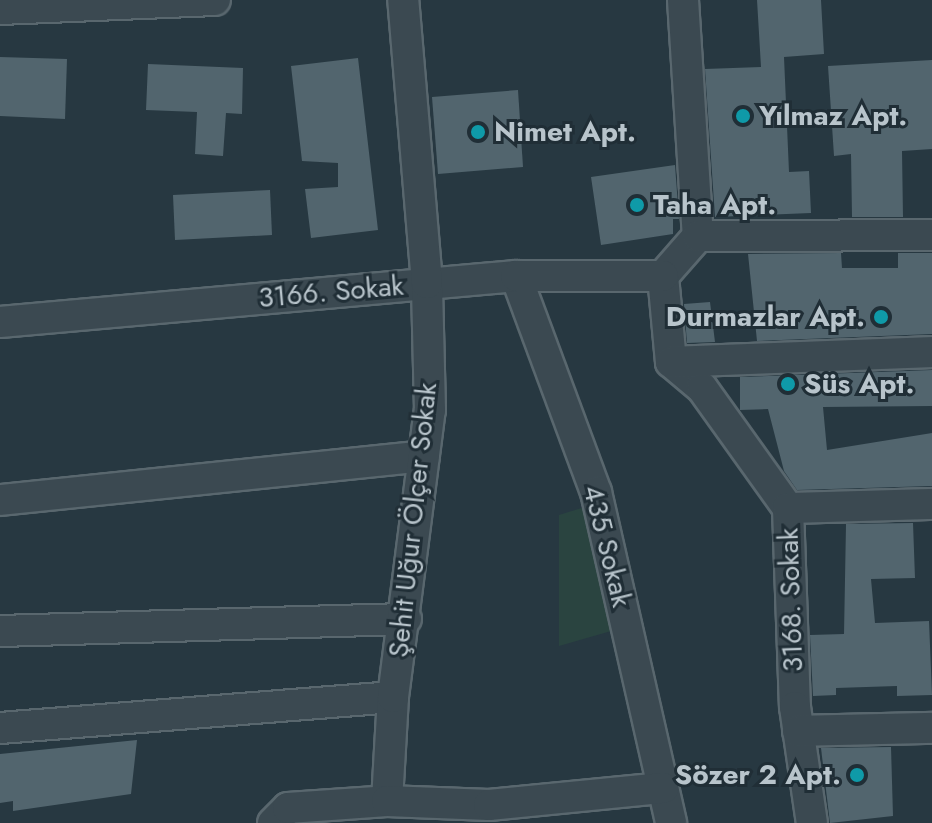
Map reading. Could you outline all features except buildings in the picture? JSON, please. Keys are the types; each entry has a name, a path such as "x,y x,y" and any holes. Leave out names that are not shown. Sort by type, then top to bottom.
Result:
{"street":[{"path":"2,0 58,4"},
{"path":"0,9 99,2 215,0"},
{"name":"Şehit Uğur Ölçer Sokak","path":"387,801 393,697 406,619 430,410 427,283 403,0"},
{"path":"683,0 698,236 663,276 671,362 932,352"},
{"path":"698,236 932,235"},
{"name":"3166. Sokak","path":"0,322 516,276 663,276"},
{"name":"435 Sokak","path":"516,276 596,492 671,823"},
{"name":"3168. Sokak","path":"671,362 702,388 788,508 798,731 812,823"},
{"path":"0,500 424,456"},
{"path":"788,508 932,504"},
{"path":"0,631 406,619"},
{"path":"0,728 393,697"},
{"path":"798,731 932,728"},
{"path":"273,823 288,808 387,801 490,814 663,788"}],"green space":[{"path":"588,506 625,627 559,646 559,515"}],"place":[{"name":"Yılmaz Apt.","path":"743,116"},
{"name":"Nimet Apt.","path":"478,132"},
{"name":"Taha Apt.","path":"637,205"},
{"name":"Durmazlar Apt.","path":"881,317"},
{"name":"Süs Apt.","path":"788,384"},
{"name":"Sözer 2 Apt.","path":"857,775"}]}
